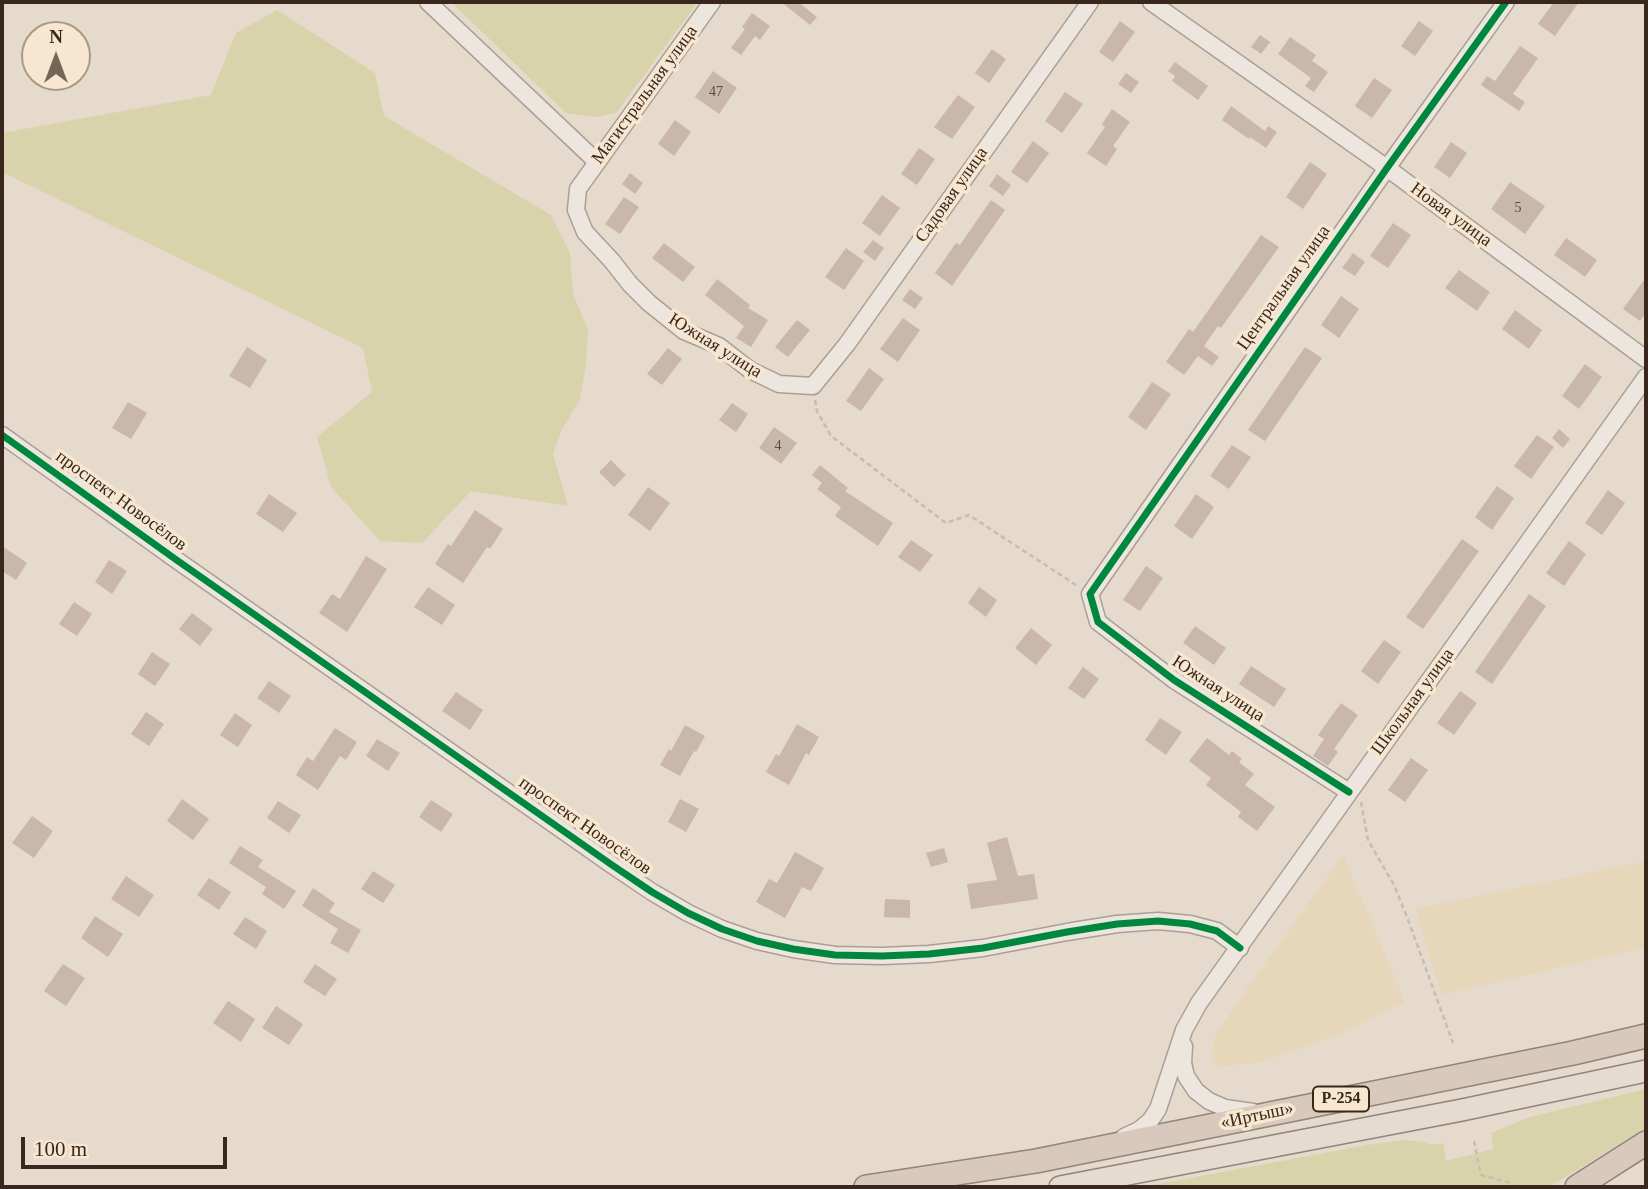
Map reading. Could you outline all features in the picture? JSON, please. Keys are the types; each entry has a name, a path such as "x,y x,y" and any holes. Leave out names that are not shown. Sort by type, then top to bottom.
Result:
{"highway":[{"name":"«Иртыш»","path":"866,1187 1036,1161 1646,1036"},
{"path":"1577,1187 1646,1143"}],"main road":[{"path":"1060,1187 1462,1110 1646,1071"},
{"path":"911,1187 1036,1161"}],"street":[{"path":"428,2 597,162"},
{"name":"Магистральная улица","path":"578,189 712,2"},
{"name":"Садовая улица","path":"813,386 855,332 1090,2"},
{"name":"Новая улица","path":"1151,2 1387,168 1646,359"},
{"name":"Центральная улица","path":"1090,594 1506,2"},
{"name":"Южная улица","path":"578,189 576,209 585,232 649,303 684,331 719,346 750,370 779,384 813,386"},
{"name":"Школьная улица","path":"1097,1149 1139,1130 1150,1121 1158,1109 1184,1030 1199,1003 1646,377"},
{"name":"проспект Новосёлов","path":"2,435 612,865 688,913 722,929 793,949 835,955 882,956 984,948 1117,924 1158,922 1190,924 1217,931 1240,948"},
{"name":"Южная улица","path":"1090,594 1098,622 1174,680 1349,792"},
{"path":"1184,1030 1183,1063 1186,1076 1196,1091 1225,1108 1265,1114"}],"path":[{"path":"813,386 817,411 831,436 946,523 969,515 1090,594"},
{"path":"1349,792 1361,803 1368,840 1394,884 1408,917 1454,1043"},
{"path":"1474,1141 1481,1175 1514,1187"}],"shaded area":[{"path":"451,2 698,2 616,113 596,117 566,113"},
{"path":"277,10 375,73 384,116 551,215 570,253 573,294 588,330 580,400 562,429 553,454 568,506 471,491 422,543 380,541 331,487 317,437 372,392 363,348 2,172 2,133 211,95 236,33"},
{"path":"1343,855 1405,1002 1356,1027 1303,1048 1261,1062 1217,1067 1211,1057 1216,1034"},
{"path":"1646,861 1646,947 1442,995 1415,909"},
{"path":"1646,1089 1646,1128 1549,1187 1142,1187 1404,1140 1431,1145 1443,1143 1446,1161 1493,1149 1491,1133 1530,1117"}],"building":[{"path":"781,2 798,2 817,17 810,25"},
{"path":"1554,2 1579,2 1555,36 1538,24"},
{"path":"752,13 770,26 760,40 755,36 741,55 731,48 745,29 742,27"},
{"path":"1120,21 1135,32 1113,62 1099,52"},
{"path":"1419,21 1433,31 1415,56 1401,46"},
{"path":"1260,35 1270,42 1261,54 1251,47"},
{"path":"1290,37 1316,55 1312,61 1328,72 1314,92 1305,86 1311,78 1278,54"},
{"path":"1520,46 1538,58 1513,94 1525,102 1519,111 1481,85 1487,76 1495,81"},
{"path":"992,49 1006,59 989,83 975,73"},
{"path":"1175,62 1208,86 1198,100 1172,81 1175,76 1168,71"},
{"path":"713,71 737,88 719,114 695,97"},
{"path":"1126,73 1139,82 1131,93 1118,84"},
{"path":"1374,78 1392,90 1372,118 1355,106"},
{"path":"1065,92 1083,104 1062,133 1045,121"},
{"path":"958,95 975,107 952,139 934,127"},
{"path":"1231,106 1265,131 1268,126 1277,132 1266,148 1222,120"},
{"path":"1112,109 1130,122 1113,146 1117,149 1106,166 1087,153 1105,127 1102,124"},
{"path":"675,120 691,132 674,156 658,144"},
{"path":"1033,141 1049,153 1027,183 1011,172"},
{"path":"1451,142 1467,153 1450,178 1434,167"},
{"path":"919,148 935,159 917,185 901,174"},
{"path":"1310,162 1327,174 1303,209 1286,197"},
{"path":"630,173 643,183 635,194 622,184"},
{"path":"997,174 1011,185 1003,196 989,186"},
{"path":"1510,182 1545,206 1525,234 1491,209"},
{"path":"882,195 900,208 880,236 862,223"},
{"path":"624,197 639,207 620,234 605,224"},
{"path":"991,200 1005,210 952,286 935,273 956,243 960,245"},
{"path":"1393,223 1411,235 1388,268 1370,256"},
{"path":"1261,235 1279,247 1221,328 1218,326 1204,346 1219,357 1212,366 1198,356 1184,375 1166,362 1189,329 1193,332"},
{"path":"1566,238 1597,260 1585,277 1554,255"},
{"path":"873,240 884,248 875,261 863,252"},
{"path":"664,243 695,267 683,282 652,258"},
{"path":"846,248 864,261 844,290 825,277"},
{"path":"1353,253 1365,262 1355,276 1342,268"},
{"path":"1459,270 1490,292 1477,311 1445,288"},
{"path":"1646,277 1646,313 1640,321 1623,309"},
{"path":"717,279 750,305 748,308 768,320 751,347 736,338 744,326 705,295"},
{"path":"910,289 923,298 915,309 902,300"},
{"path":"1341,296 1359,309 1339,338 1321,325"},
{"path":"1515,310 1542,330 1529,349 1502,329"},
{"path":"903,318 920,330 898,362 880,349"},
{"path":"797,320 810,330 788,357 775,347"},
{"path":"247,347 267,360 250,388 229,376"},
{"path":"1305,347 1322,358 1265,441 1248,430"},
{"path":"668,348 682,359 662,385 647,374"},
{"path":"1585,364 1602,377 1579,409 1562,396"},
{"path":"869,368 884,379 861,411 846,401"},
{"path":"1152,382 1171,394 1146,430 1128,417"},
{"path":"128,402 147,413 131,439 112,428"},
{"path":"732,403 748,414 736,432 719,420"},
{"path":"774,427 797,443 781,464 759,448"},
{"path":"1559,429 1570,439 1563,448 1552,438"},
{"path":"1537,435 1554,447 1531,479 1514,466"},
{"path":"1232,445 1251,457 1229,489 1210,476"},
{"path":"611,460 626,475 614,487 599,472"},
{"path":"820,465 848,488 845,491 893,523 878,546 835,516 841,507 817,489 822,483 812,475"},
{"path":"1497,486 1514,498 1492,530 1475,517"},
{"path":"648,487 670,503 650,531 628,515"},
{"path":"1608,490 1625,503 1602,535 1585,523"},
{"path":"269,494 297,513 283,532 256,514"},
{"path":"1196,494 1214,507 1192,539 1174,526"},
{"path":"475,510 503,529 490,549 487,547 463,583 435,564 448,544 451,546"},
{"path":"1462,539 1479,551 1423,629 1406,617"},
{"path":"911,540 933,555 920,572 898,557"},
{"path":"1569,541 1586,554 1564,586 1546,573"},
{"path":"2,546 27,563 16,580 2,571"},
{"path":"366,556 387,569 347,632 319,613 332,594 340,599"},
{"path":"109,560 127,571 112,594 95,582"},
{"path":"1146,566 1163,578 1140,611 1123,600"},
{"path":"428,587 455,605 442,625 414,607"},
{"path":"979,587 997,600 986,617 968,603"},
{"path":"1529,594 1546,606 1492,684 1475,672"},
{"path":"74,602 92,614 77,636 59,624"},
{"path":"192,613 213,629 200,646 179,629"},
{"path":"1195,626 1226,648 1214,665 1183,643"},
{"path":"1031,628 1052,645 1036,665 1015,648"},
{"path":"1384,640 1401,652 1378,684 1361,671"},
{"path":"152,652 170,664 155,686 138,674"},
{"path":"1251,666 1286,689 1274,707 1239,684"},
{"path":"1083,667 1099,679 1084,699 1068,688"},
{"path":"269,681 291,696 279,713 257,698"},
{"path":"1460,691 1477,703 1454,735 1437,723"},
{"path":"456,692 483,710 470,730 442,711"},
{"path":"1341,703 1358,715 1334,749 1338,752 1328,766 1313,756 1324,739 1318,735"},
{"path":"146,712 164,724 149,746 131,734"},
{"path":"235,713 252,725 238,747 220,735"},
{"path":"1160,718 1182,732 1166,755 1145,740"},
{"path":"797,724 819,737 809,755 806,753 789,785 766,772 776,754 779,756"},
{"path":"685,725 705,736 680,776 660,765"},
{"path":"335,728 357,742 346,760 340,756 318,790 296,775 307,757 313,761"},
{"path":"1207,738 1229,755 1232,751 1242,759 1239,762 1254,774 1245,785 1275,807 1257,831 1238,817 1241,812 1206,785 1211,778 1189,761"},
{"path":"377,739 400,753 388,771 366,756"},
{"path":"1411,758 1428,770 1405,802 1388,790"},
{"path":"182,799 209,819 193,840 167,821"},
{"path":"680,799 699,809 686,832 668,822"},
{"path":"431,800 453,814 441,832 419,817"},
{"path":"278,801 301,815 289,833 267,818"},
{"path":"32,816 53,831 34,858 12,843"},
{"path":"1007,837 1018,876 1034,874 1038,899 971,909 967,884 997,880 987,843"},
{"path":"240,846 263,860 258,867 296,891 284,909 262,894 266,887 229,863"},
{"path":"944,848 948,862 931,867 926,853"},
{"path":"795,852 824,868 811,891 802,887 785,918 756,902 769,879 777,883"},
{"path":"373,871 395,885 383,903 361,889"},
{"path":"126,876 154,895 139,917 111,899"},
{"path":"209,878 231,892 219,910 197,895"},
{"path":"313,888 335,903 329,912 361,930 348,953 330,943 338,929 302,906"},
{"path":"885,899 910,900 910,918 884,917"},
{"path":"95,916 123,934 108,957 81,938"},
{"path":"245,917 267,931 256,949 233,934"},
{"path":"63,964 85,978 66,1006 44,991"},
{"path":"315,964 337,979 325,996 303,982"},
{"path":"228,1001 255,1019 241,1042 213,1023"},
{"path":"276,1006 303,1024 289,1045 262,1028"}],"cycle path":[{"path":"1349,792 1174,680 1098,622 1090,594 1506,2"},
{"path":"2,435 612,865 688,913 722,929 793,949 835,955 882,956 983,948 1117,924 1158,921 1190,924 1217,931 1240,948"}]}
